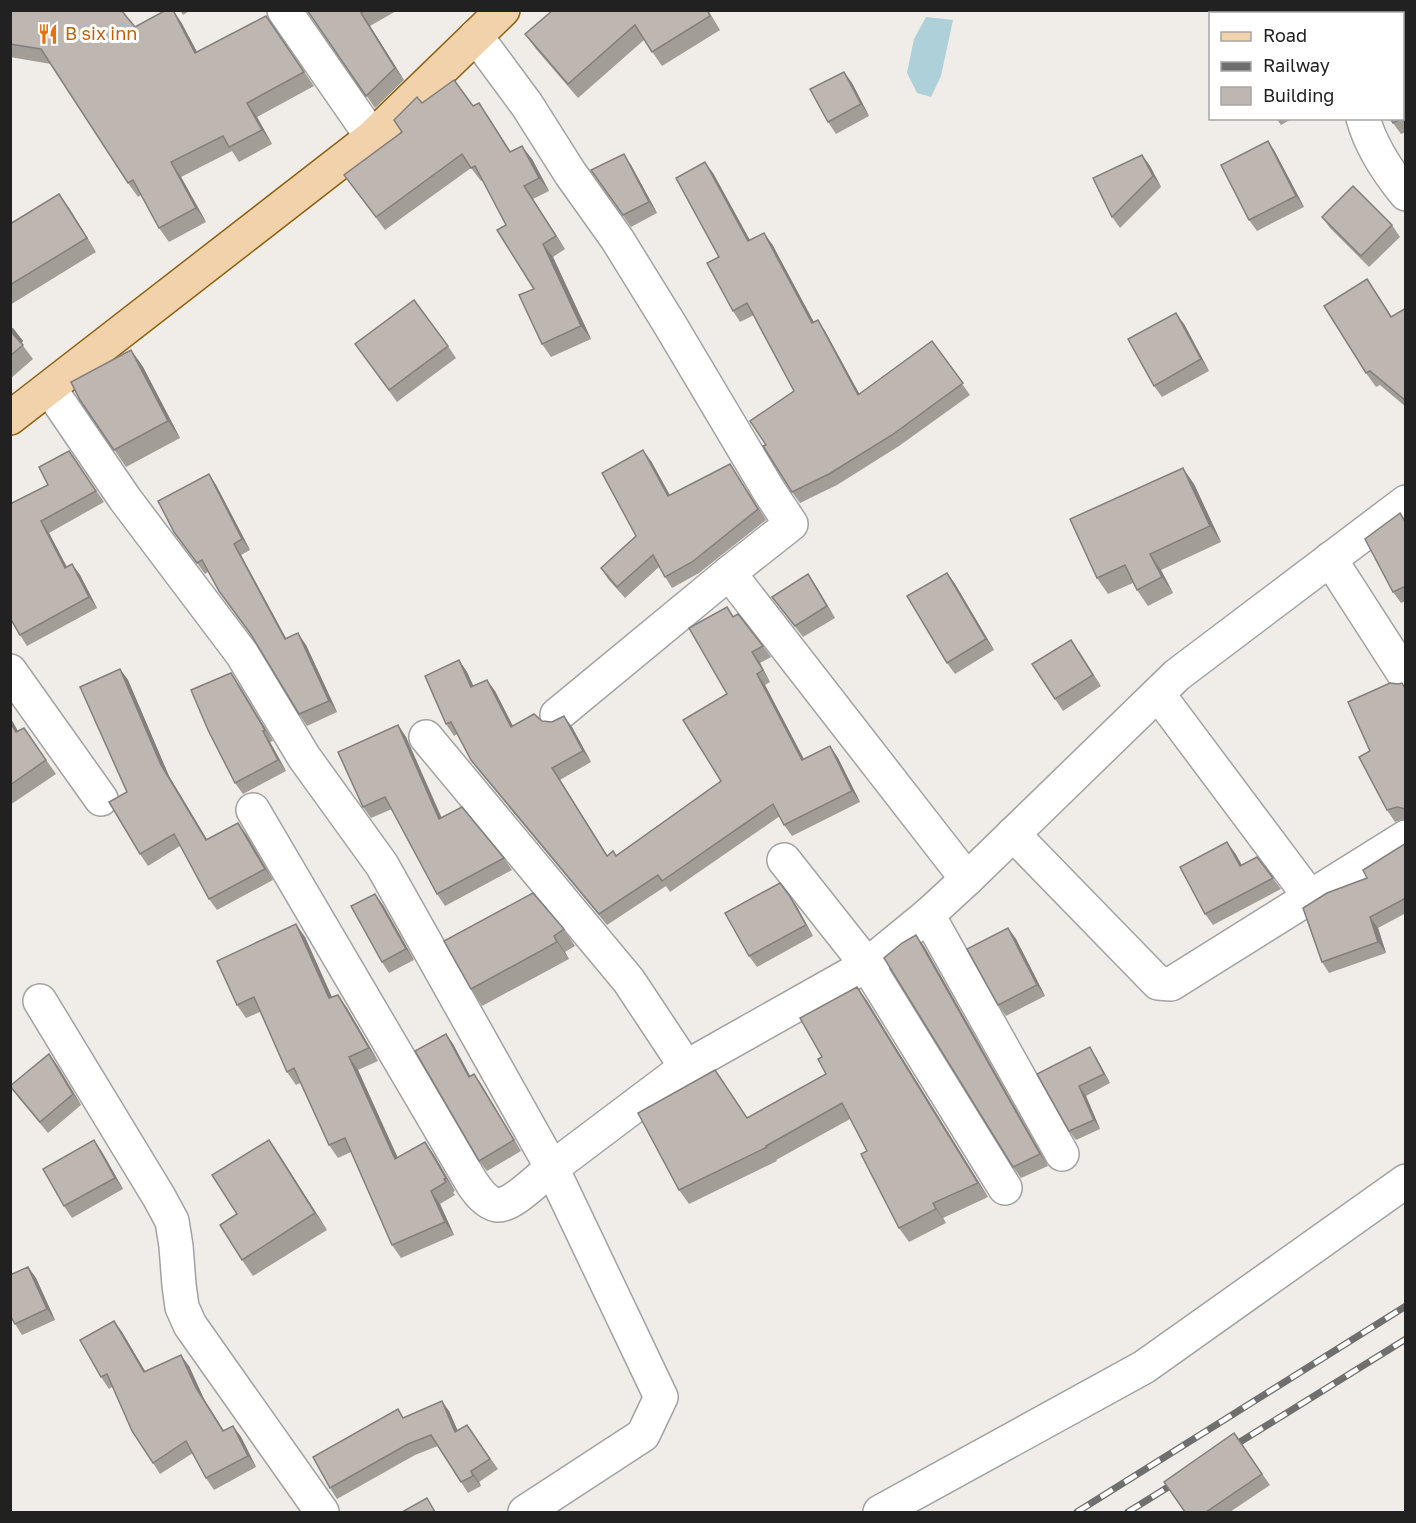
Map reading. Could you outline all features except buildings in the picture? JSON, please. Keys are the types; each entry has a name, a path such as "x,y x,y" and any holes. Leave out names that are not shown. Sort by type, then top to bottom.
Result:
{"main road":[{"path":"10,418 372,137 503,10"}],"street":[{"path":"284,10 372,137"},
{"path":"476,36 527,105 570,173 617,239 791,524 556,715"},
{"path":"1364,120 1371,142 1383,164 1406,194"},
{"path":"50,389 125,499 242,654 304,757 382,865 552,1168 661,1397 643,1435 525,1512"},
{"path":"253,810 466,1173 481,1195 498,1205 510,1203 552,1168 686,1067 867,965 928,915 967,879 1177,675 1406,502"},
{"path":"1330,559 1406,677"},
{"path":"729,573 967,879"},
{"path":"10,671 101,799"},
{"path":"1158,694 1310,897"},
{"path":"426,737 629,981 686,1067"},
{"path":"1013,834 1158,983 1171,984 1406,837"},
{"path":"784,860 867,965 1005,1188"},
{"path":"928,915 1062,1154"},
{"path":"40,1001 172,1221 182,1307 190,1325 322,1512"},
{"path":"880,1512 1144,1367 1406,1181"}],"water":[{"path":"926,17 953,20 941,76 931,97 917,93 907,73 914,39"}],"railway":[{"path":"1077,1512 1406,1306"},
{"path":"1227,1450 1406,1339"},
{"path":"1128,1512 1181,1479"}],"place":[{"name":"B six inn","path":"48,34"}]}
